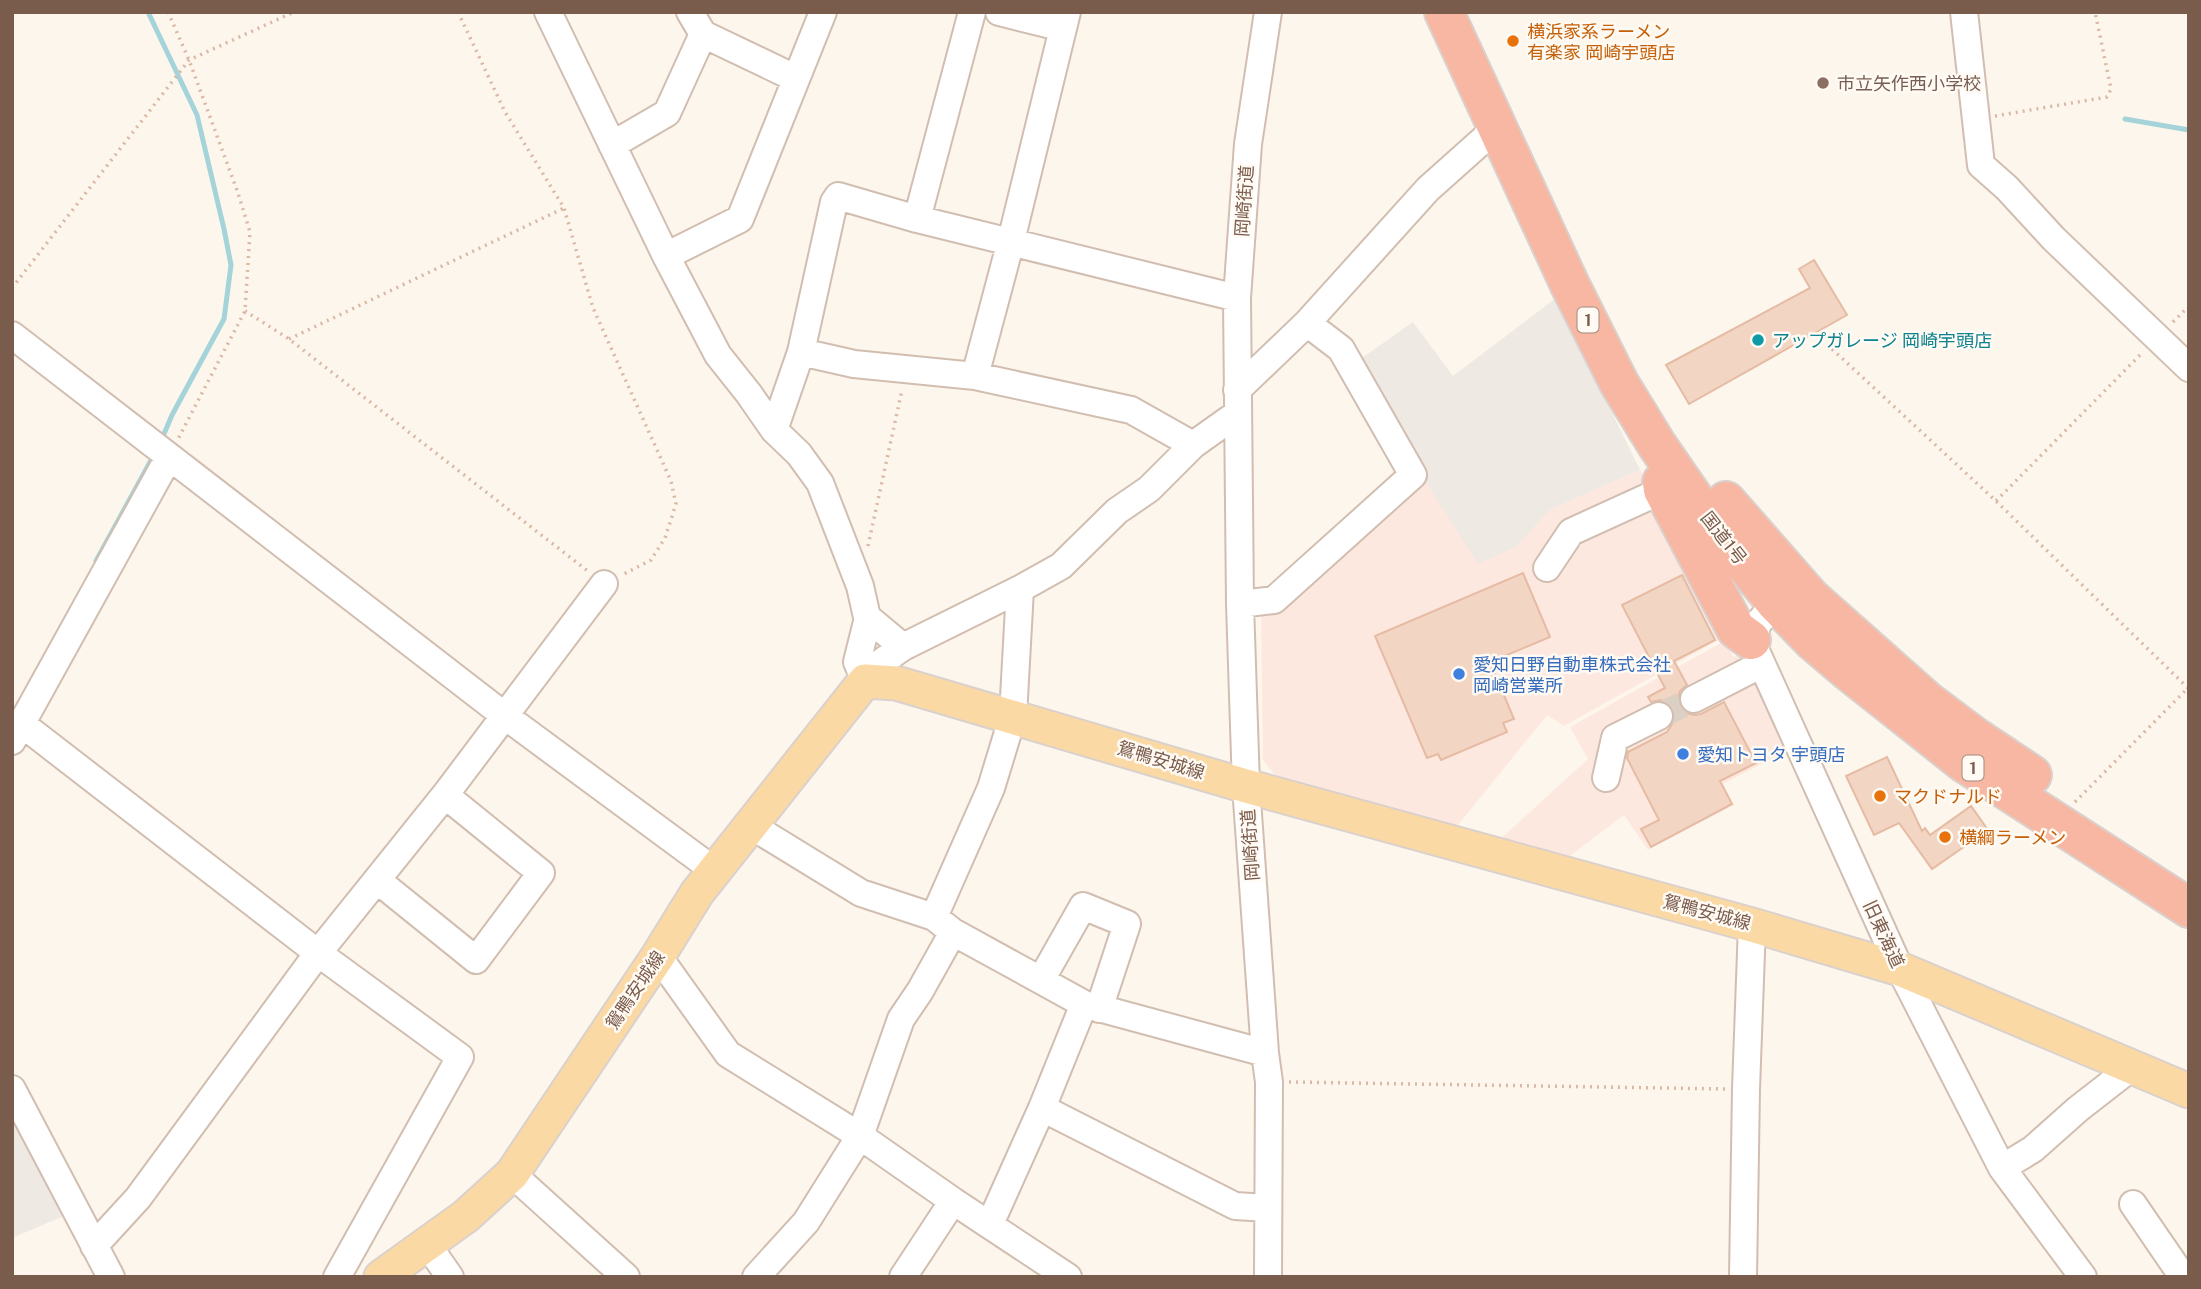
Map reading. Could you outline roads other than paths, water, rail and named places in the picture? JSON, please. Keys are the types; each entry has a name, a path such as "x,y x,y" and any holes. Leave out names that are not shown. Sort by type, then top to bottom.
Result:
{"highway":[{"name":"国道1号","path":"1444,12 1619,383 1657,446 1708,519 1786,592 1811,598 1927,701 1975,737 2189,878"},
{"name":"国道1号","path":"1468,12 1612,325 1668,428 1724,499 1786,592 1813,641 1963,762 2189,908"},
{"path":"1657,446 1662,490 1736,629 1757,652"}],"main road":[{"name":"鴛鴨安城線","path":"381,1277 466,1216 512,1174 697,893 864,681 896,683 1246,786 1752,925 1900,969 2189,1091"}],"street":[{"path":"548,12 666,256 718,355 774,430 799,454 820,483 860,586 868,618 857,662 864,681"},
{"path":"666,256 740,219 823,12"},
{"path":"917,219 972,12"},
{"path":"975,376 1065,20 999,12"},
{"name":"岡崎街道","path":"1268,12 1248,144 1237,298 1240,604 1246,786 1269,1082 1268,1277"},
{"path":"1964,12 1981,165 2189,368"},
{"path":"612,145 667,113 697,23 795,78"},
{"path":"864,681 873,668 903,647 1061,566 1117,511 1149,489 1238,402 1428,190 1484,139 1495,125"},
{"path":"774,430 800,352 834,202 838,196 917,219 1237,298"},
{"path":"1240,604 1274,600 1413,475 1341,349 1307,323"},
{"path":"12,335 505,716 715,871"},
{"path":"800,352 854,364 975,376 1131,410 1193,445"},
{"path":"163,451 17,732 460,1057 337,1277"},
{"path":"1547,568 1571,531 1662,490"},
{"path":"94,1246 138,1198 318,953 445,795 604,584"},
{"path":"756,1277 806,1222 860,1136 901,1019 944,925 1013,716 1020,589"},
{"path":"1694,699 1757,652 1759,622 1786,592"},
{"path":"868,618 903,647"},
{"name":"旧東海道","path":"1757,652 1900,969 2002,1168 2083,1277"},
{"path":"1606,778 1615,738 1659,716"},
{"path":"377,880 476,960 541,873 445,795"},
{"path":"750,825 861,893 944,925 1092,1007 1265,1053"},
{"path":"990,1224 1042,1108 1092,1007 1127,924 1083,906 1041,980"},
{"path":"1743,1277 1752,925"},
{"path":"658,956 728,1054 860,1136 990,1224 1056,1274"},
{"path":"2002,1168 2033,1149 2078,1109 2132,1067"},
{"path":"12,1089 111,1277"},
{"path":"1042,1108 1235,1206 1268,1208"},
{"path":"512,1174 626,1277"},
{"path":"903,1277 953,1201"},
{"path":"2133,1205 2183,1277"},
{"path":"428,1244 450,1277"}],"waterway":[{"path":"148,12 197,115 231,265 224,319 172,415 161,441"},
{"path":"2125,119 2189,130"},
{"path":"96,561 155,453"}],"tunnel":[{"path":"1659,716 1694,699"}],"place":[{"name":"横浜家系ラーメン 有楽家 岡崎宇頭店","path":"1513,41"},
{"name":"市立矢作西小学校","path":"1823,83"},
{"name":"アップガレージ 岡崎宇頭店","path":"1758,340"},
{"name":"愛知日野自動車株式会社 岡崎営業所","path":"1459,674"},
{"name":"愛知トヨタ 宇頭店","path":"1683,754"},
{"name":"マクドナルド","path":"1880,796"},
{"name":"横綱ラーメン","path":"1945,837"}]}
